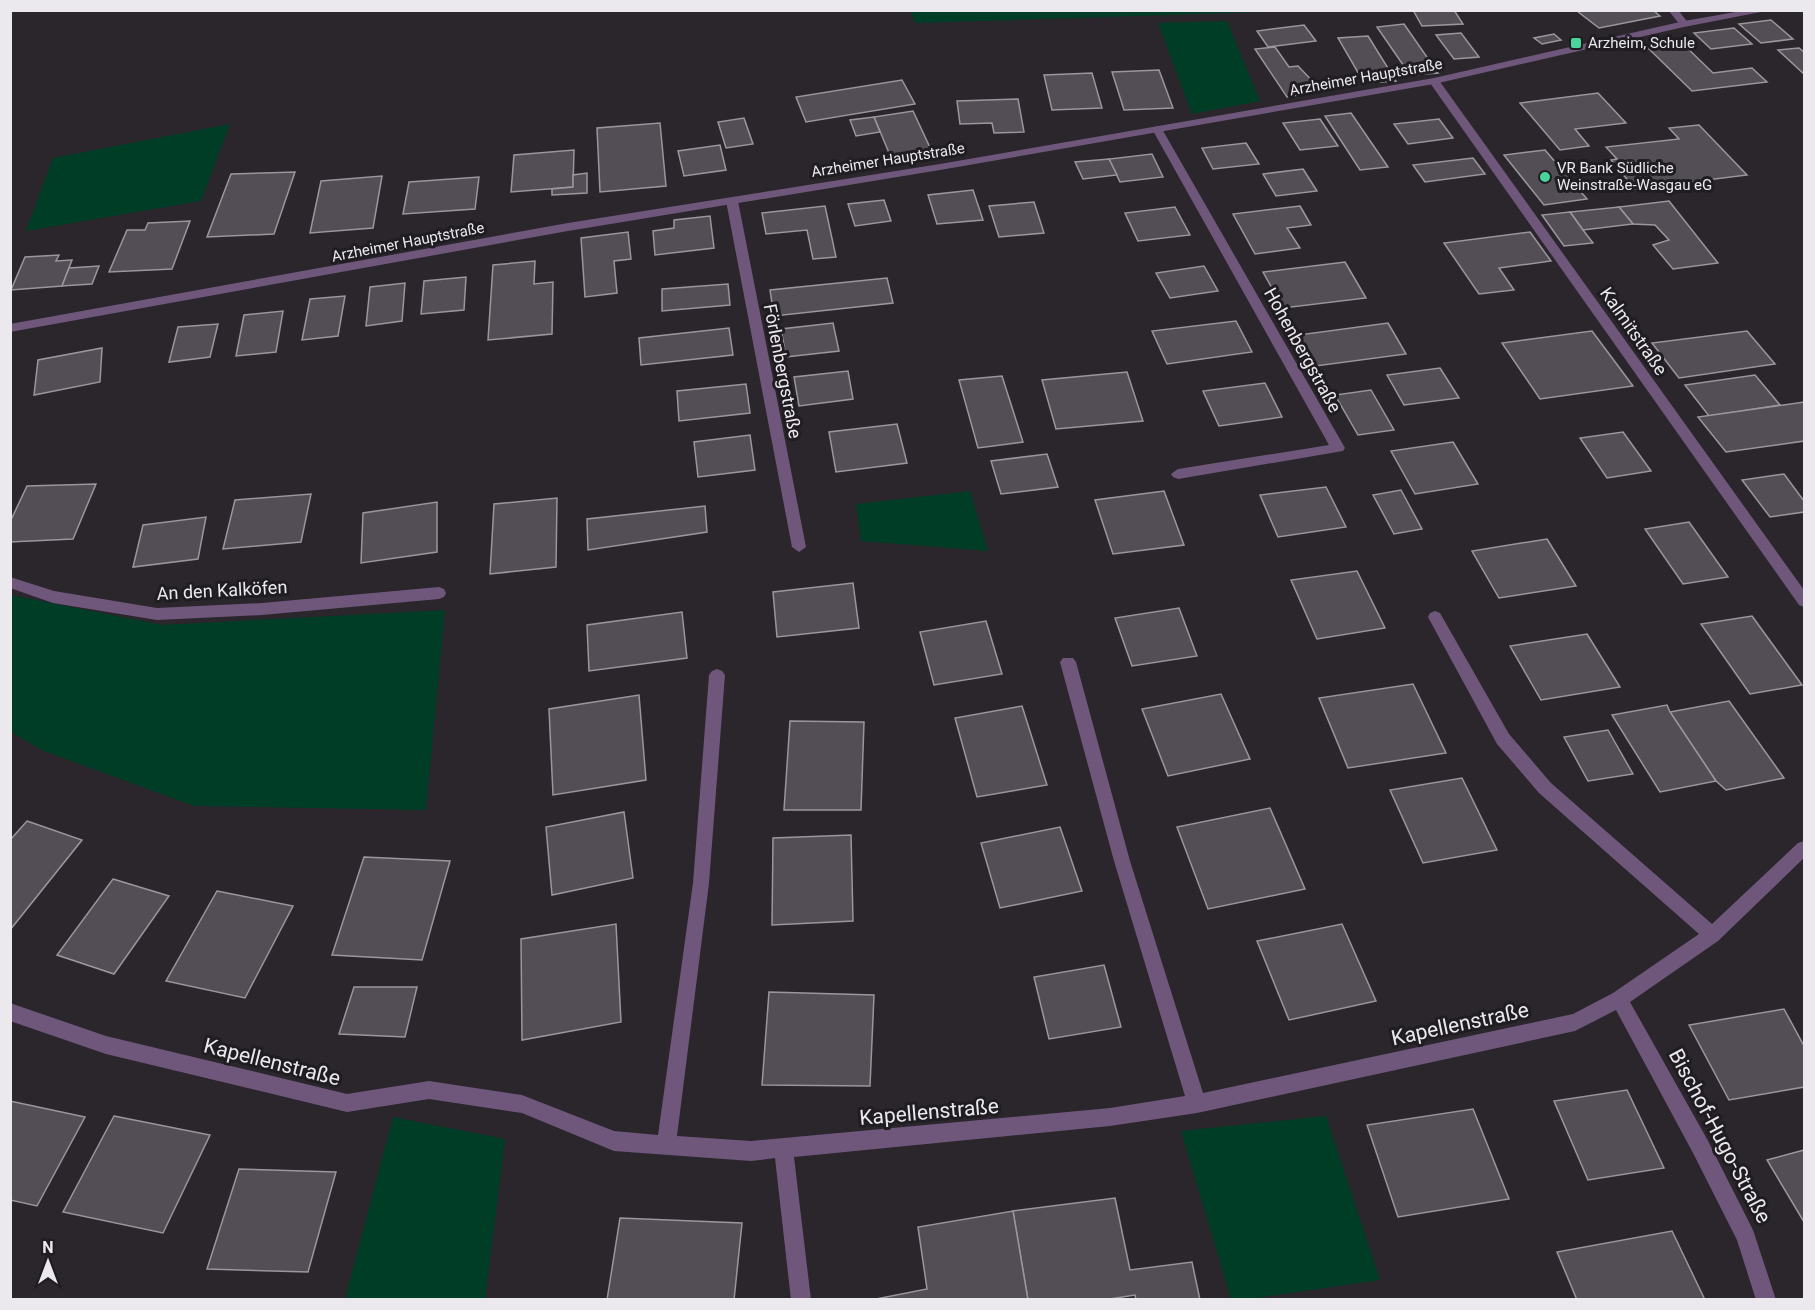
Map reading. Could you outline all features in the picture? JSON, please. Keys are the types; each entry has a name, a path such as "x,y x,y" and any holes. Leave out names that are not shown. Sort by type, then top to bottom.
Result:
{"street":[{"path":"1672,10 1684,24"},
{"name":"Arzheimer Hauptstraße","path":"10,328 568,227 1434,81 1684,24 1767,10"},
{"name":"Kalmitstraße","path":"1434,81 1804,601"},
{"name":"Hohenbergstraße","path":"1157,129 1338,448 1178,474"},
{"name":"Förlenbergstraße","path":"732,201 799,547"},
{"name":"An den Kalköfen","path":"10,582 53,597 157,614 262,609 440,593"},
{"path":"1435,617 1503,739 1545,788 1712,935"},
{"path":"1068,662 1122,861 1197,1104"},
{"path":"666,1145 701,884 717,675"},
{"name":"Kapellenstraße","path":"10,1012 106,1045 347,1103 429,1090 522,1104 614,1141 751,1151 1110,1118 1197,1104 1575,1022 1620,999 1712,935 1804,848"},
{"name":"Bischof-Hugo-Straße","path":"1620,999 1700,1146 1746,1237 1766,1299"},
{"path":"783,1148 801,1299"}],"green space":[{"path":"911,10 1292,11 915,23"},
{"path":"1227,21 1260,101 1192,114 1158,23"},
{"path":"230,124 201,201 26,231 53,158"},
{"path":"970,491 988,551 861,541 856,504"},
{"path":"11,595 162,625 445,610 426,810 194,806 44,751 11,732"},
{"path":"1326,1116 1380,1280 1250,1299 1231,1299 1181,1131"},
{"path":"393,1117 505,1139 485,1299 345,1299"}],"building":[{"path":"1413,10 1454,10 1463,24 1422,26"},
{"path":"1653,10 1660,16 1599,28 1577,11"},
{"path":"1771,20 1793,39 1761,43 1739,24"},
{"path":"1404,24 1438,73 1410,75 1377,27"},
{"path":"1304,25 1316,41 1268,47 1257,31"},
{"path":"1734,28 1752,44 1711,49 1694,33"},
{"path":"1461,33 1479,57 1454,59 1436,35"},
{"path":"1554,34 1561,40 1542,44 1534,38"},
{"path":"1368,36 1396,81 1364,83 1338,38"},
{"path":"1680,41 1713,73 1752,68 1767,82 1692,91 1646,46"},
{"path":"1275,47 1289,67 1298,66 1322,91 1287,97 1255,49"},
{"path":"1799,48 1804,52 1804,74 1778,50"},
{"path":"1159,70 1173,108 1124,110 1112,72"},
{"path":"1092,73 1102,108 1052,110 1044,75"},
{"path":"902,80 915,104 806,122 796,97"},
{"path":"1598,93 1626,123 1575,129 1589,146 1560,150 1520,103"},
{"path":"1018,99 1024,132 994,133 992,123 960,124 957,101"},
{"path":"913,111 933,154 892,160 874,117"},
{"path":"1351,113 1388,167 1360,170 1325,116"},
{"path":"874,117 880,132 856,136 850,120"},
{"path":"744,118 753,144 726,148 718,122"},
{"path":"1320,119 1338,146 1300,150 1283,123"},
{"path":"1439,119 1453,138 1408,144 1394,124"},
{"path":"660,123 666,186 600,192 597,128"},
{"path":"1699,125 1747,175 1635,189 1611,160 1617,159 1606,147 1679,139 1669,128"},
{"path":"1246,143 1259,164 1213,169 1202,148"},
{"path":"720,145 726,170 684,176 678,151"},
{"path":"574,150 573,187 511,192 514,155"},
{"name":"VR Bank Südliche Weinstraße-Wasgau eG","path":"1545,150 1587,199 1544,205 1504,155"},
{"path":"1152,154 1163,177 1120,182 1109,159"},
{"path":"1473,158 1485,174 1425,182 1413,165"},
{"path":"1109,159 1117,175 1083,179 1075,162"},
{"path":"1303,169 1317,191 1276,196 1263,174"},
{"path":"295,172 274,234 207,237 231,174"},
{"path":"587,173 587,193 552,195 552,189 573,187 573,175"},
{"path":"382,176 373,228 310,233 321,181"},
{"path":"479,177 475,209 403,214 409,182"},
{"path":"973,190 983,220 937,224 928,195"},
{"path":"884,200 891,221 855,226 848,204"},
{"path":"1669,201 1718,263 1673,269 1653,245 1669,240 1655,225 1633,224 1619,207"},
{"path":"1034,202 1044,233 999,237 989,206"},
{"path":"825,206 836,257 813,259 807,230 766,234 762,213"},
{"path":"1300,206 1311,225 1287,228 1300,248 1255,254 1233,214"},
{"path":"1175,207 1190,235 1138,241 1125,213"},
{"path":"1619,207 1633,224 1583,230 1570,212"},
{"path":"1570,212 1593,243 1564,246 1542,215"},
{"path":"710,216 714,248 655,255 653,231 674,228 674,220"},
{"path":"190,221 172,269 109,272 127,230 145,230 148,223"},
{"path":"628,232 631,259 614,261 617,293 585,297 581,238"},
{"path":"1530,232 1551,261 1499,268 1514,290 1479,294 1444,243"},
{"path":"59,255 56,261 72,260 62,286 11,290 25,257"},
{"path":"535,261 534,284 553,282 552,334 488,340 493,265"},
{"path":"1345,262 1366,298 1283,308 1263,272"},
{"path":"99,266 92,284 62,286 69,268"},
{"path":"1204,266 1218,291 1170,298 1156,273"},
{"path":"466,277 464,310 421,314 424,281"},
{"path":"887,278 893,303 774,316 770,290"},
{"path":"405,283 402,321 366,326 370,287"},
{"path":"728,284 730,305 662,311 662,289"},
{"path":"345,296 338,336 302,340 310,299"},
{"path":"283,311 276,352 236,356 244,315"},
{"path":"1236,321 1252,352 1167,364 1152,331"},
{"path":"833,323 839,351 786,357 781,329"},
{"path":"1388,323 1406,354 1308,367 1291,336"},
{"path":"218,324 210,357 169,362 178,327"},
{"path":"729,328 733,355 641,365 639,338"},
{"path":"1592,331 1633,386 1540,399 1502,343"},
{"path":"1747,331 1775,364 1679,378 1652,343"},
{"path":"102,348 100,382 34,395 38,360"},
{"path":"1440,368 1459,398 1404,405 1387,375"},
{"path":"848,371 853,399 799,406 794,377"},
{"path":"1127,372 1143,421 1056,429 1042,380"},
{"path":"1755,375 1780,405 1709,416 1685,385"},
{"path":"1002,376 1023,442 978,448 959,380"},
{"path":"1265,383 1282,417 1219,426 1203,391"},
{"path":"746,384 750,413 679,421 677,391"},
{"path":"1371,390 1394,430 1358,435 1335,395"},
{"path":"1804,402 1804,441 1726,452 1698,417"},
{"path":"897,424 907,463 836,472 829,432"},
{"path":"1623,432 1651,471 1607,478 1580,438"},
{"path":"750,435 755,470 698,477 694,442"},
{"path":"1453,442 1478,484 1415,494 1391,451"},
{"path":"1047,454 1058,487 1001,494 991,461"},
{"path":"1784,474 1804,501 1804,512 1770,517 1742,480"},
{"path":"96,484 73,539 10,542 10,522 27,486"},
{"path":"1326,487 1346,527 1278,537 1260,495"},
{"path":"1401,490 1422,529 1394,534 1373,495"},
{"path":"1164,491 1184,545 1113,554 1095,500"},
{"path":"311,494 301,542 223,549 235,500"},
{"path":"557,498 556,567 490,574 494,504"},
{"path":"437,502 437,552 361,563 363,513"},
{"path":"705,506 707,532 588,550 587,519"},
{"path":"206,517 198,559 133,567 143,525"},
{"path":"1689,522 1728,577 1683,584 1645,529"},
{"path":"1547,539 1576,586 1499,598 1472,551"},
{"path":"1357,571 1385,628 1317,639 1291,580"},
{"path":"853,583 859,628 777,637 773,592"},
{"path":"1179,608 1197,656 1132,666 1115,618"},
{"path":"682,612 687,658 589,671 587,625"},
{"path":"1752,616 1802,685 1750,694 1701,624"},
{"path":"986,621 1002,674 934,685 920,632"},
{"path":"1587,634 1620,687 1541,700 1510,646"},
{"path":"1413,684 1446,753 1348,768 1319,698"},
{"path":"1221,694 1250,759 1168,776 1142,709"},
{"path":"639,695 646,780 553,795 549,709"},
{"path":"1729,701 1784,778 1726,790 1716,781 1670,712"},
{"path":"1667,705 1716,781 1660,792 1612,715"},
{"path":"1022,706 1047,785 977,797 955,718"},
{"path":"790,721 864,722 861,810 784,810"},
{"path":"1608,730 1633,774 1588,781 1564,737"},
{"path":"1462,778 1497,850 1423,863 1390,790"},
{"path":"1270,808 1305,889 1208,909 1177,827"},
{"path":"624,812 633,878 552,895 546,827"},
{"path":"27,821 82,840 10,930 10,840"},
{"path":"1060,827 1082,891 1000,908 981,843"},
{"path":"851,835 853,921 772,925 773,838"},
{"path":"364,857 450,861 422,960 332,955"},
{"path":"113,879 169,896 114,974 57,955"},
{"path":"217,891 293,906 245,998 166,981"},
{"path":"616,924 621,1022 522,1040 521,939"},
{"path":"1342,924 1376,1001 1289,1020 1257,941"},
{"path":"1104,965 1121,1027 1049,1039 1034,977"},
{"path":"354,987 417,987 405,1037 339,1034"},
{"path":"769,992 874,995 870,1086 762,1085"},
{"path":"1784,1009 1804,1046 1804,1087 1729,1100 1689,1025"},
{"path":"1627,1090 1664,1168 1588,1180 1554,1101"},
{"path":"10,1101 85,1117 37,1206 10,1200"},
{"path":"1473,1109 1509,1199 1398,1217 1367,1125"},
{"path":"114,1116 210,1135 163,1233 63,1212"},
{"path":"1804,1150 1804,1222 1767,1160"},
{"path":"239,1169 336,1172 308,1272 207,1269"},
{"path":"1115,1198 1130,1270 1192,1262 1200,1300 1136,1300 1135,1295 1103,1300 1028,1300 1013,1211"},
{"path":"1013,1211 1028,1300 871,1300 927,1289 918,1227"},
{"path":"620,1218 742,1223 734,1300 607,1300"},
{"path":"1672,1231 1705,1300 1577,1300 1557,1252"}],"place":[{"name":"Arzheim, Schule","path":"1576,43"},
{"name":"VR Bank Südliche Weinstraße-Wasgau eG","path":"1545,177"}]}
